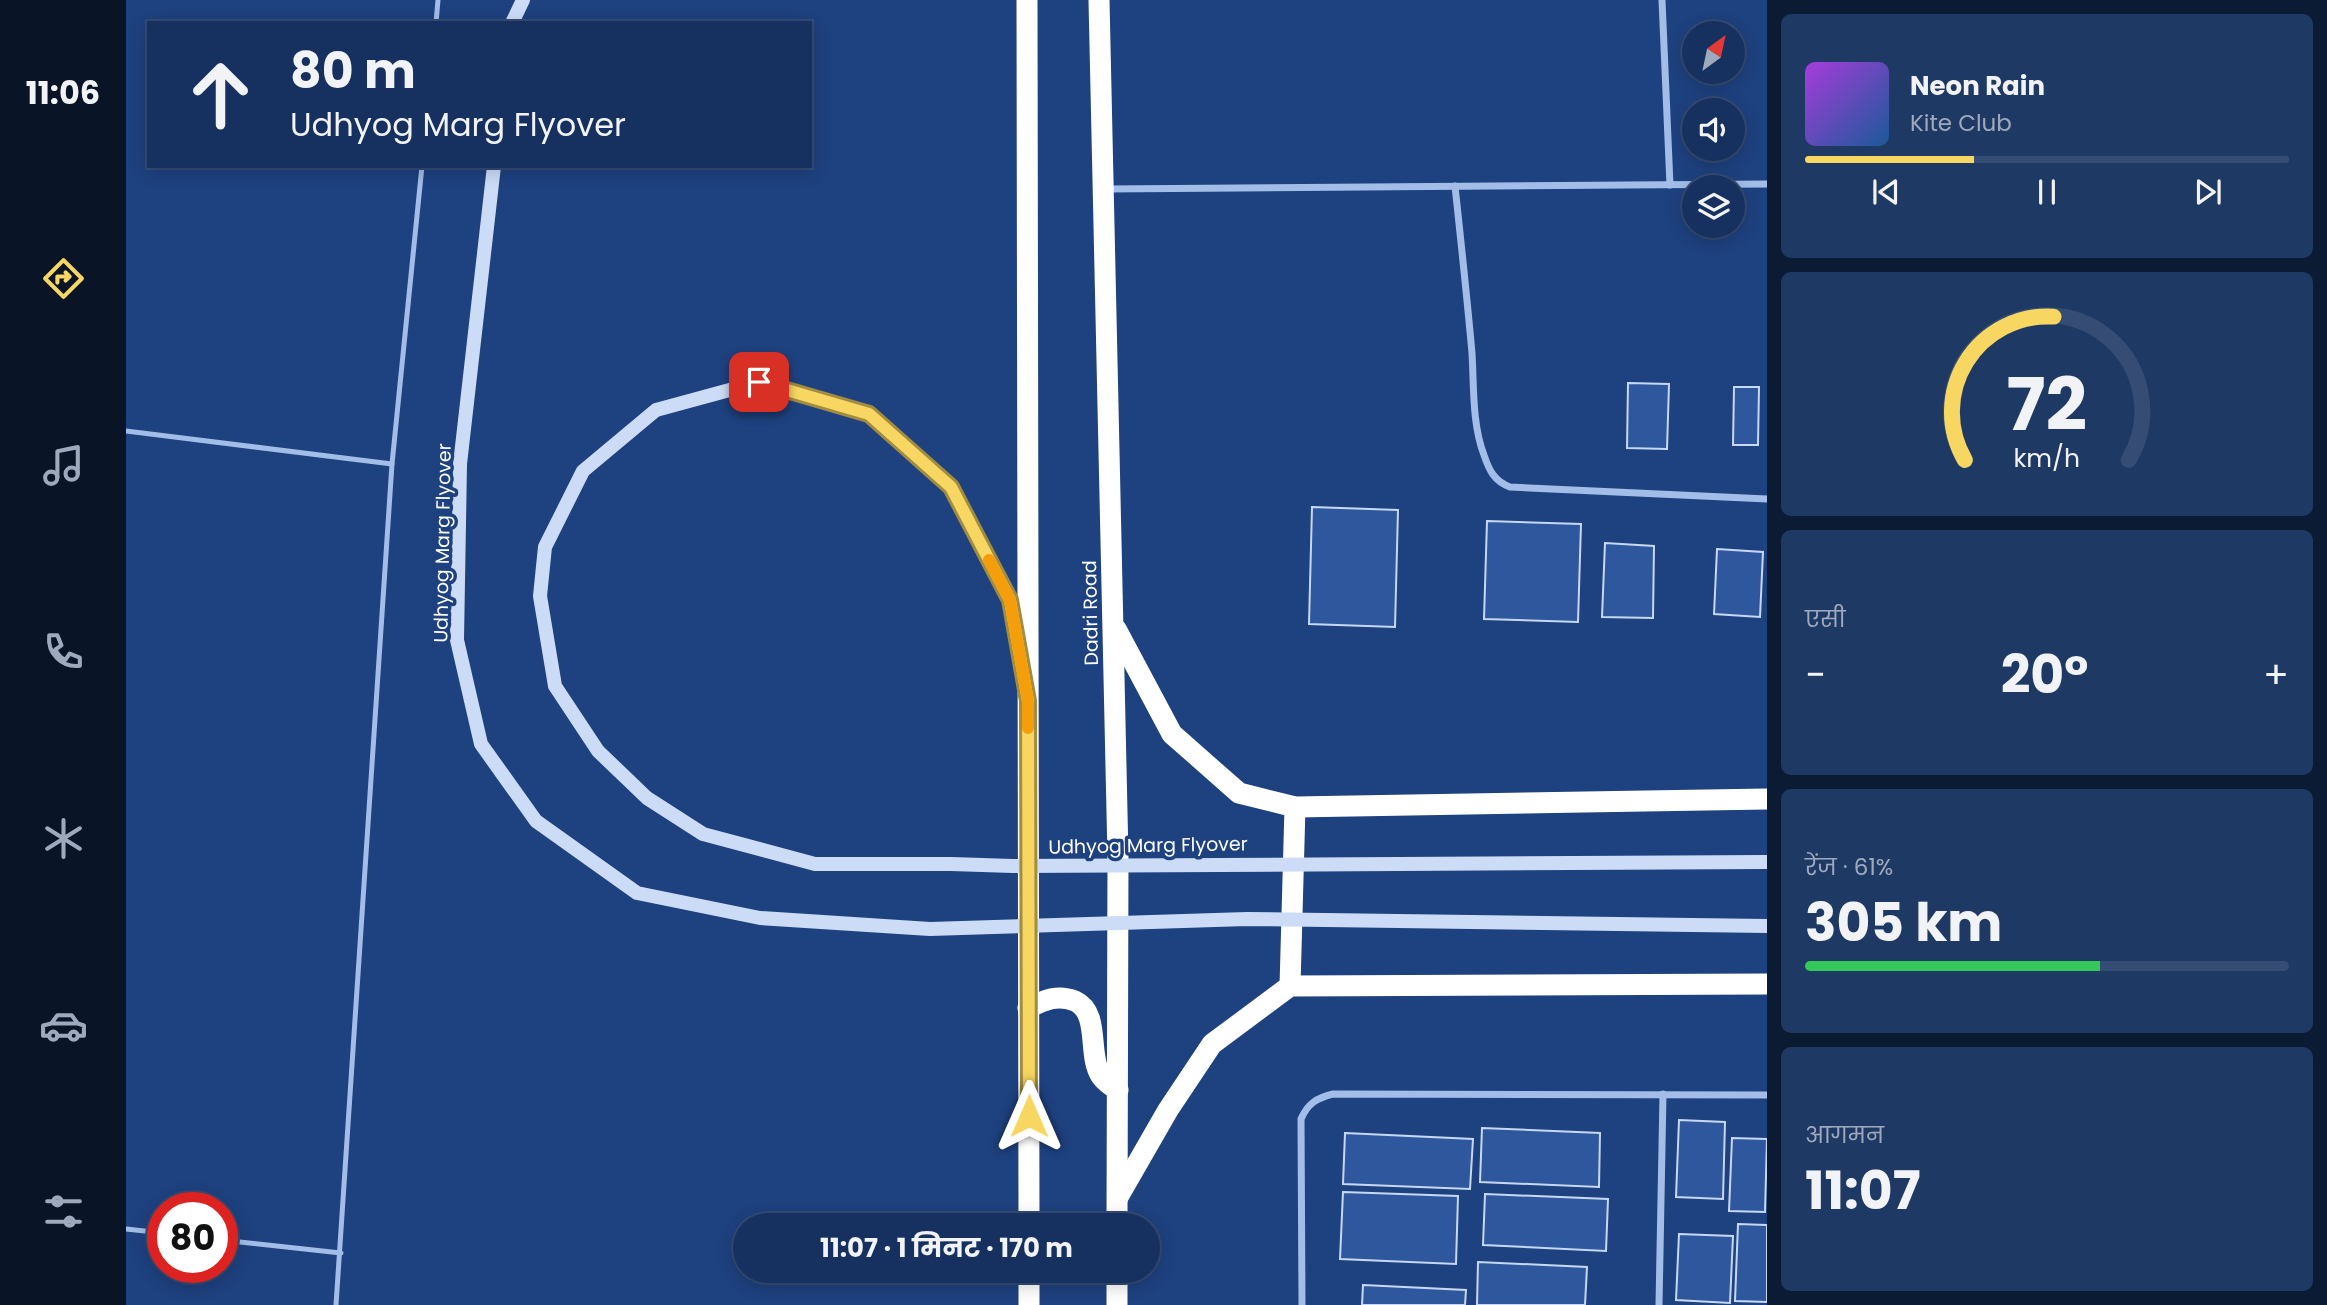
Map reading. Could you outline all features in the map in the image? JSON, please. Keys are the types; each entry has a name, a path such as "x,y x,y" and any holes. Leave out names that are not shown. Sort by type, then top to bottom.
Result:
{"highway":[{"path":"1027,0 1029,1213"},
{"name":"Dadri Road","path":"1099,0 1118,857 1117,1213"},
{"path":"1113,625 1172,734 1239,793 1294,807 1767,799"},
{"path":"1290,986 1294,807"},
{"path":"1117,1199 1168,1110 1212,1044 1290,986 1767,984"},
{"path":"1028,1008 1048,998 1059,997 1082,1005 1088,1014 1098,1069 1108,1084 1118,1090"},
{"path":"1029,1283 1029,1305"},
{"path":"1117,1283 1117,1305"}],"main road":[{"path":"513,21 523,0"},
{"name":"Udhyog Marg Flyover","path":"494,168 460,464 457,640 481,744 536,821 637,892 760,918 930,929 1247,919 1767,926"},
{"name":"Udhyog Marg Flyover","path":"1028,701 1010,600 951,487 869,414 759,382 656,410 583,471 545,547 540,596 555,686 597,751 647,798 703,834 815,864 1013,866 1767,862"}],"street":[{"path":"1662,0 1670,185"},
{"path":"1103,189 1767,184"},
{"path":"1455,186 1478,425 1483,452 1492,475 1500,483 1510,486 1767,499"},
{"path":"1302,1305 1301,1119 1306,1108 1317,1098 1334,1094 1767,1095"},
{"path":"1659,1305 1662,1094"}],"lane":[{"path":"436,21 438,0"},
{"path":"336,1305 393,464 422,168"},
{"path":"126,431 393,464"},
{"path":"126,1229 147,1231"},
{"path":"238,1242 341,1253"}],"building":[{"path":"1628,383 1669,384 1667,449 1627,448"},
{"path":"1734,387 1759,387 1758,445 1733,445"},
{"path":"1312,507 1398,510 1395,627 1309,624"},
{"path":"1487,521 1581,524 1578,622 1484,619"},
{"path":"1605,543 1654,546 1653,618 1602,617"},
{"path":"1717,549 1763,552 1760,617 1714,614"},
{"path":"1679,1120 1725,1122 1723,1199 1676,1197"},
{"path":"1482,1128 1600,1133 1599,1187 1480,1182"},
{"path":"1345,1133 1473,1139 1470,1189 1343,1184"},
{"path":"1732,1138 1767,1139 1765,1212 1729,1211"},
{"path":"1343,1192 1458,1196 1456,1264 1340,1259"},
{"path":"1485,1194 1608,1199 1606,1251 1483,1245"},
{"path":"1738,1224 1767,1225 1767,1302 1735,1301"},
{"path":"1679,1234 1733,1236 1730,1303 1676,1300"},
{"path":"1478,1262 1587,1267 1585,1305 1477,1305"},
{"path":"1363,1285 1466,1290 1465,1305 1362,1305"}],"slow traffic":[{"path":"989,560 1010,600 1028,701 1028,728"}],"route":[{"path":"759,382 869,414 951,487 1010,600 1028,701 1029,1116"}]}
